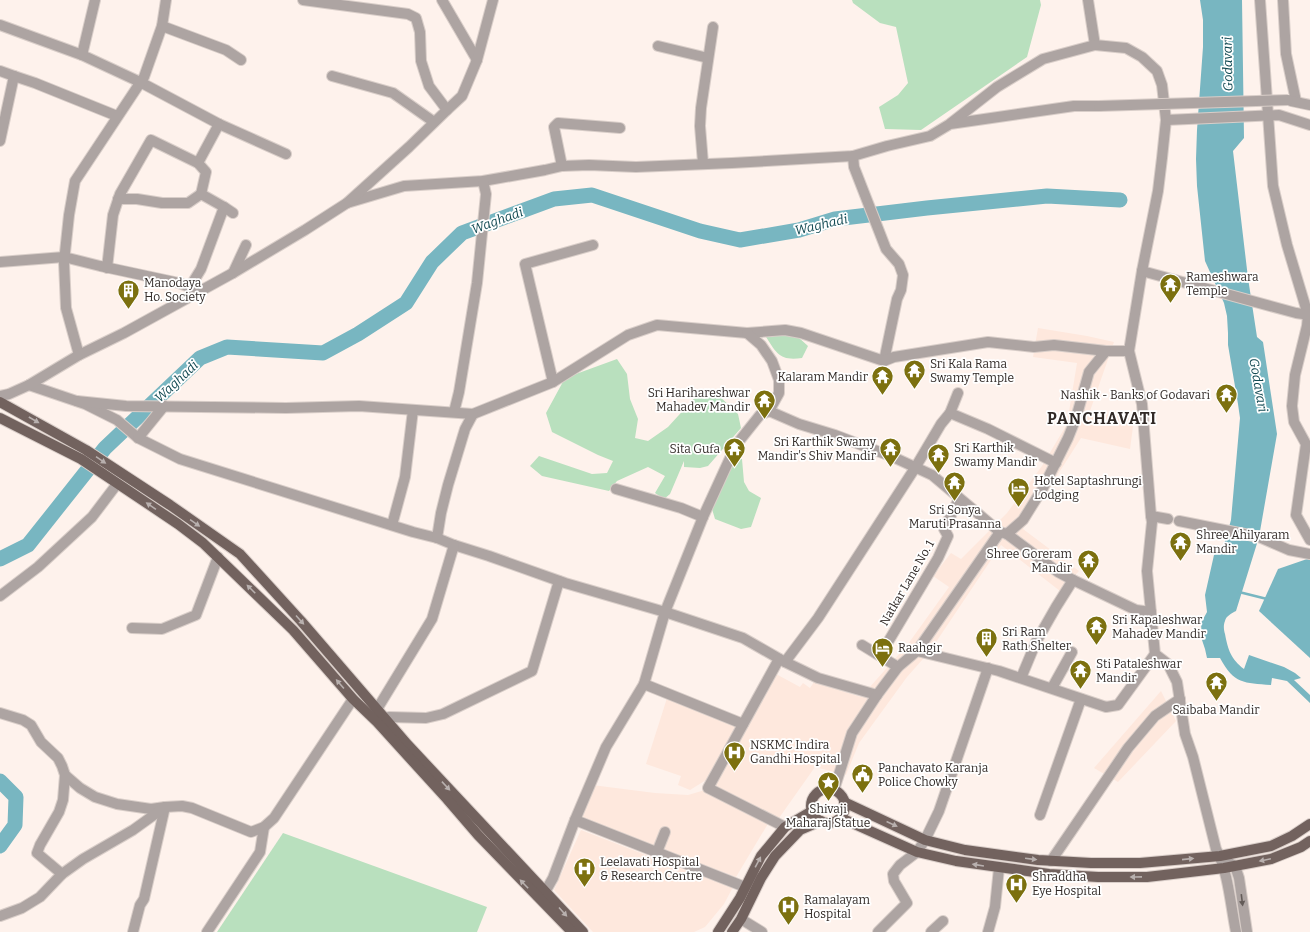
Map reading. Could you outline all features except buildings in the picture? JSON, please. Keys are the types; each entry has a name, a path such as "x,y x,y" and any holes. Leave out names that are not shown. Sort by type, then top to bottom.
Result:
{"main road":[{"path":"0,402 84,454 113,481 178,524 203,543 293,630 353,699 377,716 407,744 583,932"},
{"path":"0,418 84,454 116,470 240,554 301,621 377,716 478,835 572,932"},
{"path":"823,790 834,790 843,797 846,808 841,818 831,823 826,823 816,818 812,811 812,803 814,797 823,790"},
{"path":"844,802 925,840 965,850 1051,861 1091,863 1140,864 1220,856 1271,846 1292,836 1310,824"},
{"path":"718,932 740,898 761,856 785,827 812,811"},
{"path":"841,818 918,852 956,861 1049,874 1098,877 1147,877 1224,868 1271,859 1301,847 1310,841"},
{"path":"732,932 741,919 761,878 775,856 800,830 821,821"}],"street":[{"path":"82,56 95,0"},
{"path":"79,354 66,308 64,257 75,181 144,77 162,26 166,0"},
{"path":"303,0 408,14 416,18 420,32 422,61 429,86 446,110"},
{"path":"442,0 477,60"},
{"path":"0,396 9,394 29,385 79,354 124,332 193,290 233,273 347,203 409,147 462,96 477,60 493,0"},
{"path":"1088,0 1095,45"},
{"path":"1260,0 1273,186 1289,252 1309,315 1295,375 1292,406 1294,422 1306,444 1296,515 1310,540"},
{"path":"1283,0 1286,54 1292,101"},
{"path":"0,25 82,56 140,82 219,124 286,154"},
{"path":"162,26 226,50 241,60"},
{"path":"703,164 700,126 701,108 713,27"},
{"path":"347,203 404,186 483,182 562,166 589,165 636,167 853,156 886,146 930,136 950,124 997,87 1043,59 1095,45 1126,48 1142,57 1156,70 1162,85 1166,120 1158,191 1142,271 1129,351 1142,404 1152,522 1147,571 1155,654 1118,705 1106,707 988,668 917,651"},
{"path":"658,46 708,58"},
{"path":"0,71 35,83 118,116"},
{"path":"0,141 14,76"},
{"path":"332,76 393,93 434,122"},
{"path":"950,124 1074,106 1292,101 1310,105"},
{"path":"1166,120 1251,115 1279,115 1310,125"},
{"path":"562,166 554,127 558,123 620,128"},
{"path":"198,163 219,124"},
{"path":"106,268 113,216 118,199 151,140 198,163 206,172 200,194 188,203 162,203 137,199 118,199"},
{"path":"853,156 854,167 886,249 899,264 903,275 901,290 897,299 884,361"},
{"path":"454,412 459,392 477,282 486,194 483,182"},
{"path":"200,194 233,213"},
{"path":"193,290 224,207"},
{"path":"233,273 246,244"},
{"path":"553,382 525,264 592,245"},
{"path":"0,262 64,257 193,290"},
{"path":"1142,271 1296,313 1309,315"},
{"path":"77,401 126,406 286,408 359,406 473,414 553,382 628,335 657,325 747,333 785,330 801,333 884,361 894,357 988,342 1034,347 1054,345 1106,351 1129,351"},
{"path":"545,892 553,878 575,820 606,747 644,684 665,612 703,517 736,445 760,415 769,411 779,394 779,380 772,361 761,345 747,333"},
{"path":"834,790 852,733 877,695 898,667 917,651 1003,533 1023,520 1043,488 1076,418 1089,372 1106,351"},
{"path":"29,385 85,404 117,420 138,438 180,459 437,538 559,581 665,612 743,638 818,678 877,695"},
{"path":"785,827 708,788 743,724 782,660 818,618 915,468 941,424 950,413 958,393"},
{"path":"138,438 161,406"},
{"path":"392,525 405,477 413,410"},
{"path":"769,411 798,424 835,435 886,454 932,475 959,499 1003,533 1058,572 1136,610 1151,612"},
{"path":"950,413 988,428 1056,463"},
{"path":"437,538 448,485 465,429 473,414"},
{"path":"0,596 38,567 92,517 113,481"},
{"path":"616,489 680,508 703,517"},
{"name":"Natkar Lane No. 1","path":"876,653 880,648 885,647 938,558 948,536 944,529 959,499"},
{"path":"1151,516 1168,519"},
{"path":"1179,521 1258,537 1289,550 1310,554"},
{"path":"454,545 432,619 377,716 426,718 443,714 532,671 559,581"},
{"path":"132,628 162,629 196,615 218,557"},
{"path":"1021,678 1036,642 1073,580"},
{"path":"862,645 898,667"},
{"path":"1052,688 1072,652"},
{"path":"1155,654 1168,664 1177,682 1185,734 1216,849 1224,868 1236,932"},
{"path":"882,931 907,903 894,881 893,874 900,865 918,852 939,811 988,668"},
{"path":"644,684 743,724"},
{"path":"65,775 80,788 95,797 117,804 151,809 182,806 192,808 251,832 264,827 274,818 353,699"},
{"path":"1040,815 1081,699"},
{"path":"1051,861 1128,748 1156,716 1180,699"},
{"path":"0,713 23,720 31,725 41,742 58,758 62,766 65,775 61,807 37,853 62,874"},
{"path":"0,916 22,908 40,897 62,874 83,859 133,830 165,807"},
{"path":"133,932 140,905 144,899 165,807"},
{"path":"575,820 745,887"},
{"path":"207,932 260,852 264,827"},
{"path":"657,852 665,832"},
{"path":"1220,856 1235,866 1239,878 1247,932"},
{"path":"988,932 995,907 999,868"},
{"path":"741,919 762,932"},
{"path":"931,932 943,921"}],"shaded area":[{"path":"1038,328 1114,342 1090,411 1134,419 1130,449 1081,438 1023,529 1079,571 1060,591 1001,545 930,651 907,677 859,743 846,775 815,767 779,818 714,786 776,674 800,687 803,683 810,688 814,682 861,697 908,644 949,587 933,576 951,553 961,559 1007,513 1042,466 1067,424 1077,363 1033,357"},
{"path":"1161,691 1176,721 1118,782 1094,768"},
{"path":"668,695 738,723 706,780 690,790 678,785 681,776 646,764"},
{"path":"592,785 655,793 688,795 705,790 769,822 736,877 580,818"},
{"path":"581,830 733,887 724,904 705,927 694,932 593,932 554,890"}],"green space":[{"path":"852,0 1040,0 1041,5 1027,57 921,130 885,129 879,107 898,95 908,83 896,27 880,23 853,3"},
{"path":"772,332 798,337 808,346 802,358 795,359 784,357 776,352 766,337"},
{"path":"617,359 627,374 630,399 638,419 635,438 648,441 668,427 699,393 715,392 738,414 741,428 708,466 700,468 684,467 684,461 670,494 664,499 655,493 665,476 648,467 617,481 609,491 542,476 530,466 539,456 592,474 607,473 613,461 552,432 546,413 565,378"},
{"path":"731,459 742,459 744,482 749,491 761,498 751,527 741,529 715,519 712,509"},
{"path":"283,833 487,907 477,932 217,932"}],"water":[{"name":"Godavari","path":"1200,0 1242,0 1244,138 1233,151 1248,278 1257,337 1263,342 1277,434 1259,537 1236,611 1227,618 1224,623 1224,629 1227,645 1231,654 1236,662 1244,669 1249,655 1284,667 1301,678 1294,680 1310,695 1310,703 1287,681 1272,678 1271,685 1254,684 1235,677 1225,667 1220,658 1207,658 1202,640 1201,623 1207,612 1205,595 1214,555 1223,548 1231,520 1240,418 1228,345 1227,316 1224,303 1205,261 1197,186 1197,130 1203,47 1203,20"},
{"path":"1310,558 1310,658 1259,611 1278,569"}],"waterway":[{"name":"Waghadi","path":"0,559 28,545 105,448 200,358 227,347 323,353 358,334 406,303 432,262 462,233 554,199 592,195 700,231 740,240 799,230 835,219 927,208 1047,196 1120,200"},
{"path":"1239,592 1267,599"},
{"name":"Waghadi","path":"0,781 16,797 15,825 0,846"}],"place":[{"name":"Rameshwara Temple","path":"1171,304"},
{"name":"Manodaya Ho. Society","path":"129,310"},
{"name":"Sri Kala Rama Swamy Temple","path":"914,390"},
{"name":"Kalaram Mandir","path":"883,396"},
{"name":"Nashik - Banks of Godavari","path":"1226,414"},
{"name":"Sri Harihareshwar Mahadev Mandir","path":"765,420"},
{"name":"Sita Gufa","path":"735,468"},
{"name":"Sri Karthik Swamy Mandir's Shiv Mandir","path":"891,468"},
{"name":"Sri Karthik Swamy Mandir","path":"939,474"},
{"name":"Sri Sonya Maruti Prasanna","path":"955,502"},
{"name":"Hotel Saptashrungi Lodging","path":"1018,508"},
{"name":"Shree Ahilyaram Mandir","path":"1180,562"},
{"name":"Shree Goreram Mandir","path":"1088,580"},
{"name":"Sri Kapaleshwar Mahadev Mandir","path":"1097,646"},
{"name":"Sri Ram Rath Shelter","path":"987,658"},
{"name":"Raahgir","path":"883,668"},
{"name":"Sti Pataleshwar Mandir","path":"1081,690"},
{"name":"Saibaba Mandir","path":"1216,702"},
{"name":"NSKMC Indira Gandhi Hospital","path":"735,772"},
{"name":"Panchavato Karanja Police Chowky","path":"862,794"},
{"name":"Shivaji Maharaj Statue","path":"828,802"},
{"name":"Leelavati Hospital & Research Centre","path":"585,888"},
{"name":"Shraddha Eye Hospital","path":"1016,904"},
{"name":"Ramalayam Hospital","path":"788,926"}],"district":[{"name":"PANCHAVATI","path":"1102,418"}]}
